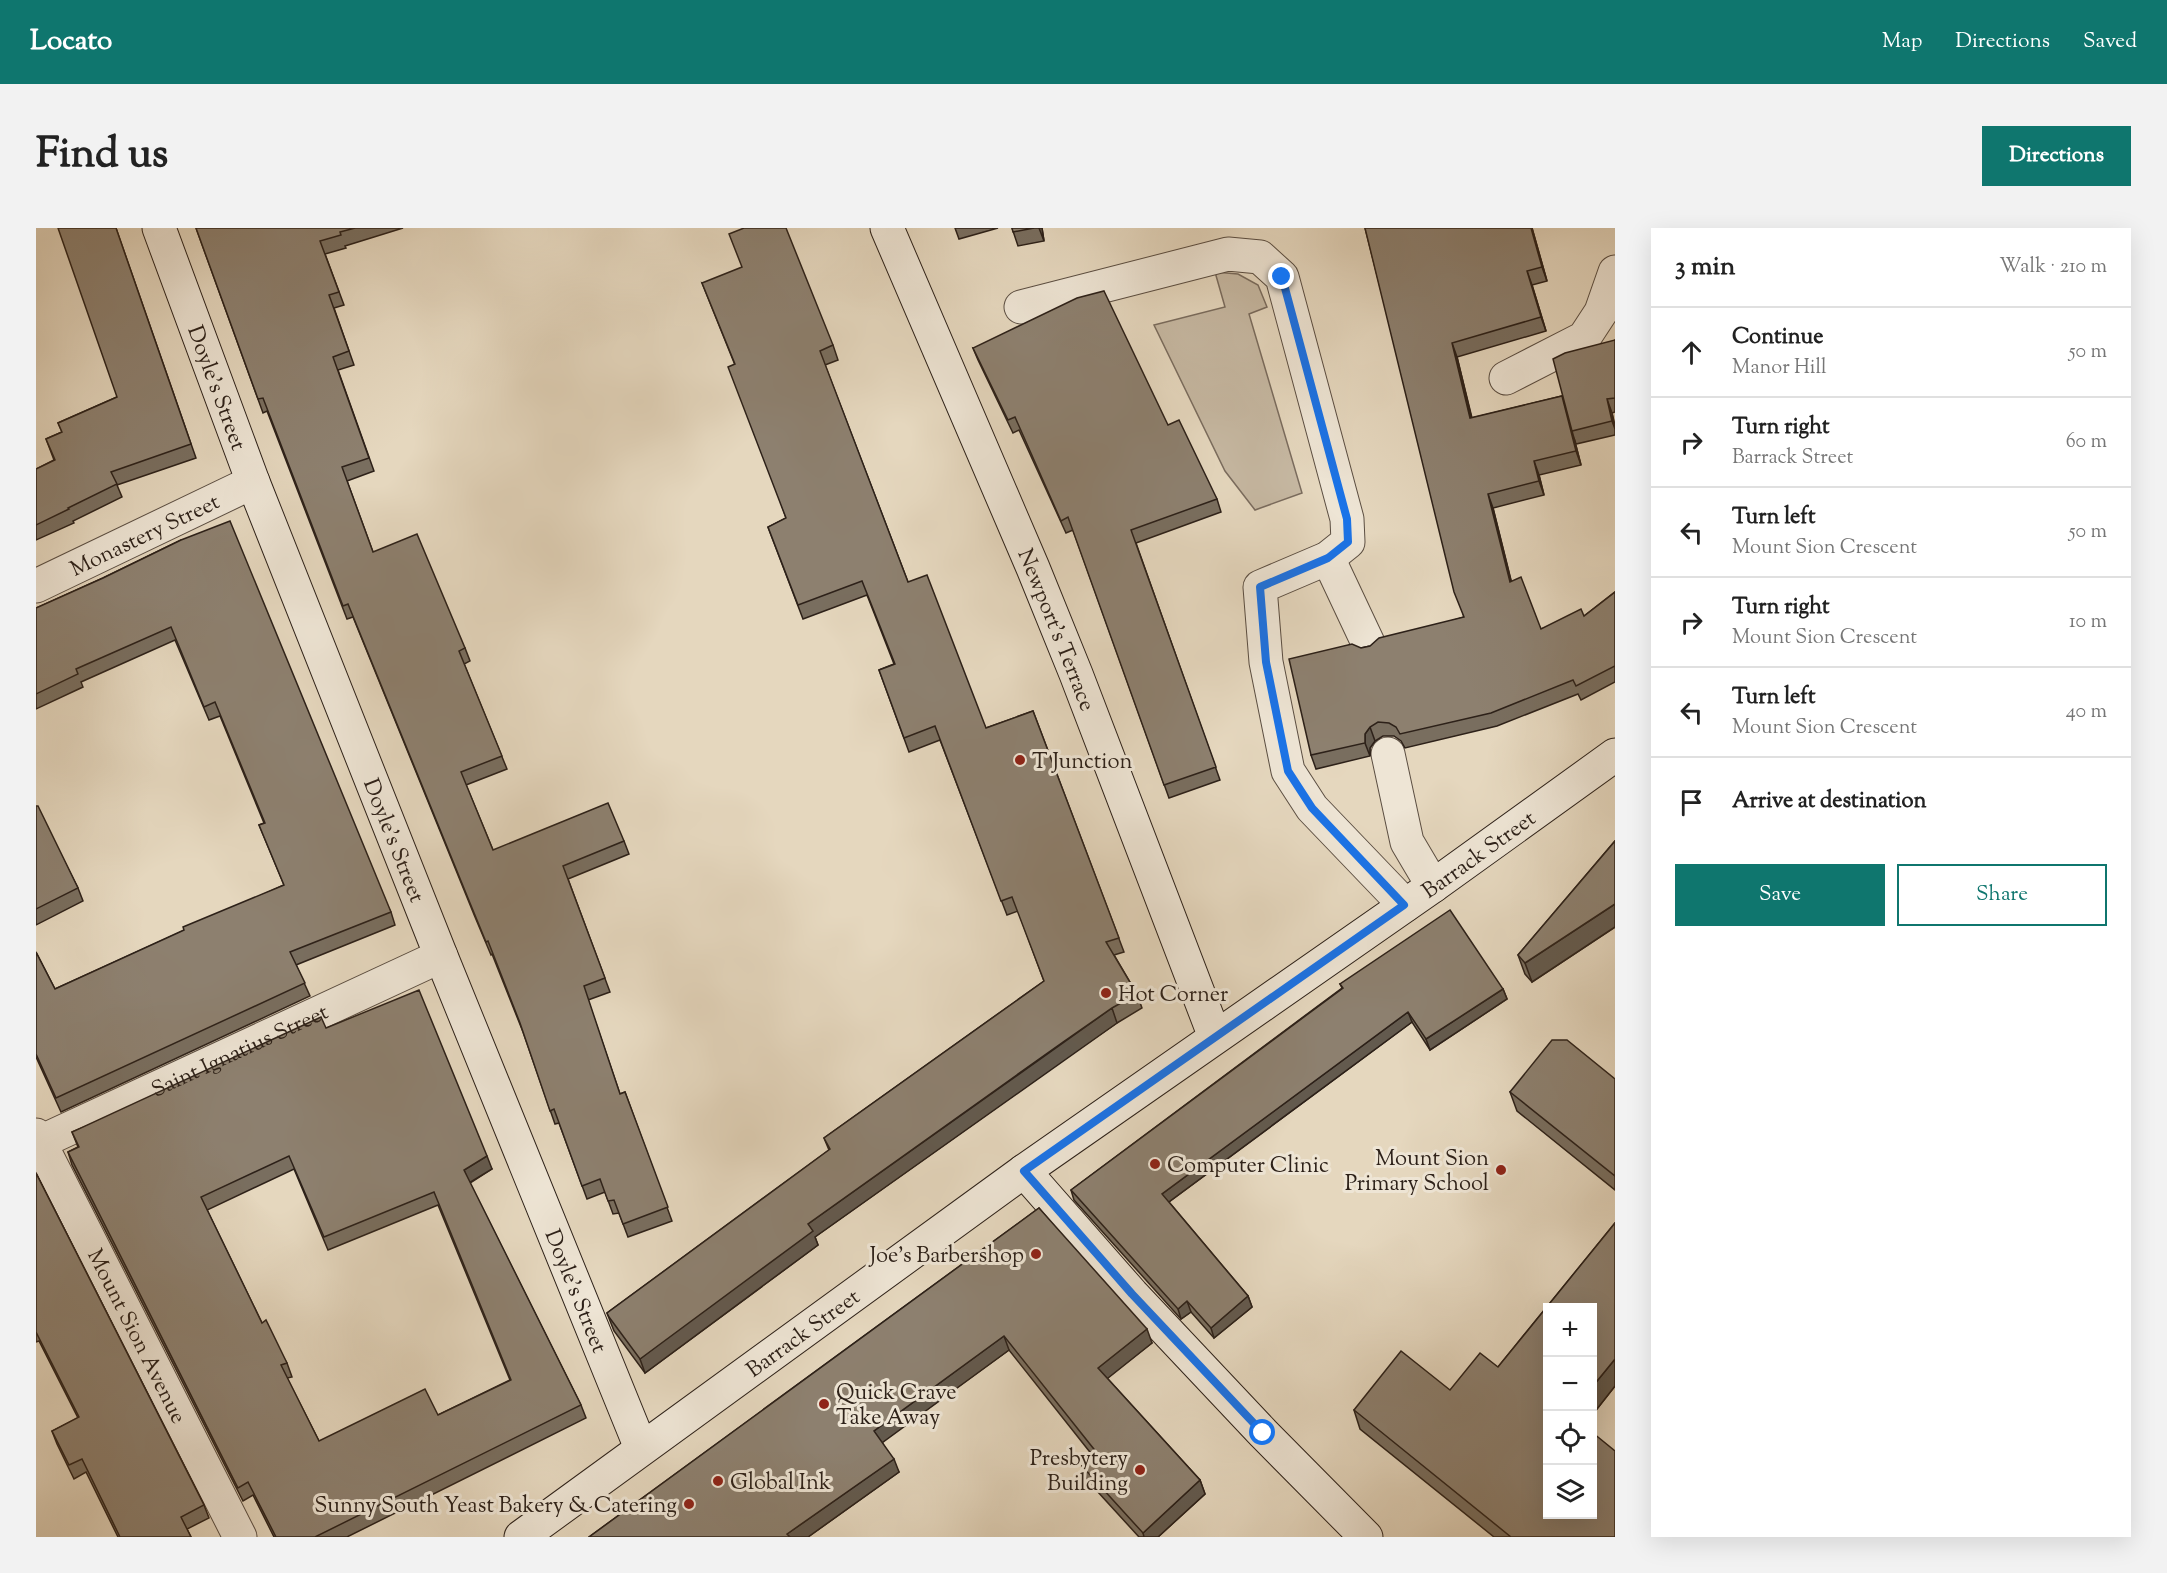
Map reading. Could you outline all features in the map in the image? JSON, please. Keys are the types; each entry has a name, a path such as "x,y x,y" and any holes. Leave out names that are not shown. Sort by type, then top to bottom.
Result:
{"street":[{"name":"Doyle's Street","path":"159,228 253,482 441,956 641,1448"},
{"name":"Newport's Terrace","path":"887,228 1072,663 1215,1037"},
{"path":"1021,308 1228,254 1260,257 1282,277 1347,519 1348,542 1328,558 1260,587 1266,662 1288,771 1312,808 1404,905"},
{"path":"1506,378 1584,338 1601,312 1615,272"},
{"name":"Monastery Street","path":"36,586 253,482"},
{"path":"1328,558 1368,644"},
{"path":"1388,754 1407,842 1432,886"},
{"name":"Barrack Street","path":"521,1537 1024,1171 1615,755"},
{"name":"Saint Ignatius Street","path":"37,1141 441,956"},
{"name":"Mount Sion Avenue","path":"37,1141 240,1537"},
{"path":"1024,1171 1132,1294 1263,1433 1366,1537"}],"shaded area":[{"path":"1215,272 1238,274 1258,285 1267,307 1249,314 1302,493 1255,510 1225,471 1154,325 1225,307"}],"building":[{"path":"58,228 116,228 191,444 111,472 117,484 36,525 36,469 55,460 46,439 62,432 58,423 117,397"},
{"path":"196,228 355,228 320,241 339,292 329,295 349,351 333,357 369,458 342,467 373,552 417,534 465,648 459,651 502,756 461,772 493,850 608,803 624,841 563,866 605,978 584,986 620,1094 625,1092 668,1207 623,1224 614,1200 608,1201 600,1179 582,1186 554,1109 550,1111 520,1023 488,941 486,942 348,604 343,606 263,398 258,399"},
{"path":"744,228 786,228 833,345 820,351 908,582 927,575 986,728 1033,711 1119,938 1106,942 1137,994 1112,1008 1063,1042 808,1224 813,1231 640,1359 607,1313 830,1149 824,1138 1044,981 1012,897 1001,901 935,726 904,738 879,670 895,664 862,581 798,605 768,527 786,518 728,367 735,364 702,283 742,267 729,234"},
{"path":"1012,228 1034,228 1013,232"},
{"path":"1365,228 1531,228 1542,267 1527,271 1541,317 1452,343 1470,418 1562,396 1576,451 1534,461 1539,481 1488,494 1510,582 1521,577 1541,629 1581,609 1584,616 1615,592 1615,666 1576,686 1573,680 1491,713 1400,734 1396,727 1389,723 1378,722 1365,734 1365,743 1311,755 1289,659 1352,644 1361,648 1370,646 1379,638 1464,617 1454,592"},
{"path":"1104,291 1168,425 1179,420 1217,499 1131,530 1216,767 1164,785 1068,517 1061,521 1015,417 1008,420 973,348 1077,298"},
{"path":"1615,340 1615,398 1607,399 1612,421 1572,431 1553,359 1565,353"},
{"path":"230,521 391,912 290,952 305,983 56,1098 36,1054 36,952 55,989 184,930 183,927 284,885 259,825 265,823 215,702 204,707 171,627 76,669 78,674 36,694 36,608 181,540"},
{"path":"36,806 78,888 36,909"},
{"path":"1615,841 1615,904 1525,963 1518,955"},
{"path":"1450,910 1503,989 1426,1039 1408,1012 1162,1194 1248,1296 1211,1328 1187,1301 1178,1309 1071,1190 1343,988 1340,984"},
{"path":"419,990 487,1156 464,1170 581,1405 315,1537 276,1537 248,1482 238,1488 68,1152 79,1147 72,1132 321,1017 326,1028","holes":["289,1156 324,1237 434,1192 511,1380 438,1415 425,1389 319,1441 281,1365 287,1363 266,1320 262,1323 201,1197"]},
{"path":"1552,1040 1567,1040 1615,1079 1615,1176 1510,1092"},
{"path":"36,1173 204,1505 181,1517 191,1537 120,1537 82,1459 69,1465 52,1431 79,1417 36,1332"},
{"path":"1039,1208 1147,1329 1098,1368 1200,1480 1143,1533 1082,1466 1097,1453 1004,1336 874,1431 894,1459 787,1534 790,1537 589,1537"},
{"path":"1615,1223 1615,1359 1597,1381 1597,1303 1550,1303"},
{"path":"1543,1312 1543,1519 1597,1519 1597,1436 1615,1451 1615,1537 1511,1537 1354,1410 1401,1351 1450,1390 1480,1353 1498,1367"}],"place":[{"name":"T Junction","path":"1020,760"},
{"name":"Hot Corner","path":"1106,993"},
{"name":"Computer Clinic","path":"1155,1164"},
{"name":"Mount Sion Primary School","path":"1501,1170"},
{"name":"Joe's Barbershop","path":"1036,1254"},
{"name":"Quick Crave Take Away","path":"824,1404"},
{"name":"Presbytery Building","path":"1140,1470"},
{"name":"Global Ink","path":"718,1481"},
{"name":"Sunny South Yeast Bakery & Catering","path":"689,1504"}],"route":[{"path":"1263,1433 1132,1294 1024,1171 1404,905 1312,808 1288,771 1266,662 1260,587 1328,558 1348,542 1347,519 1282,277"}]}
